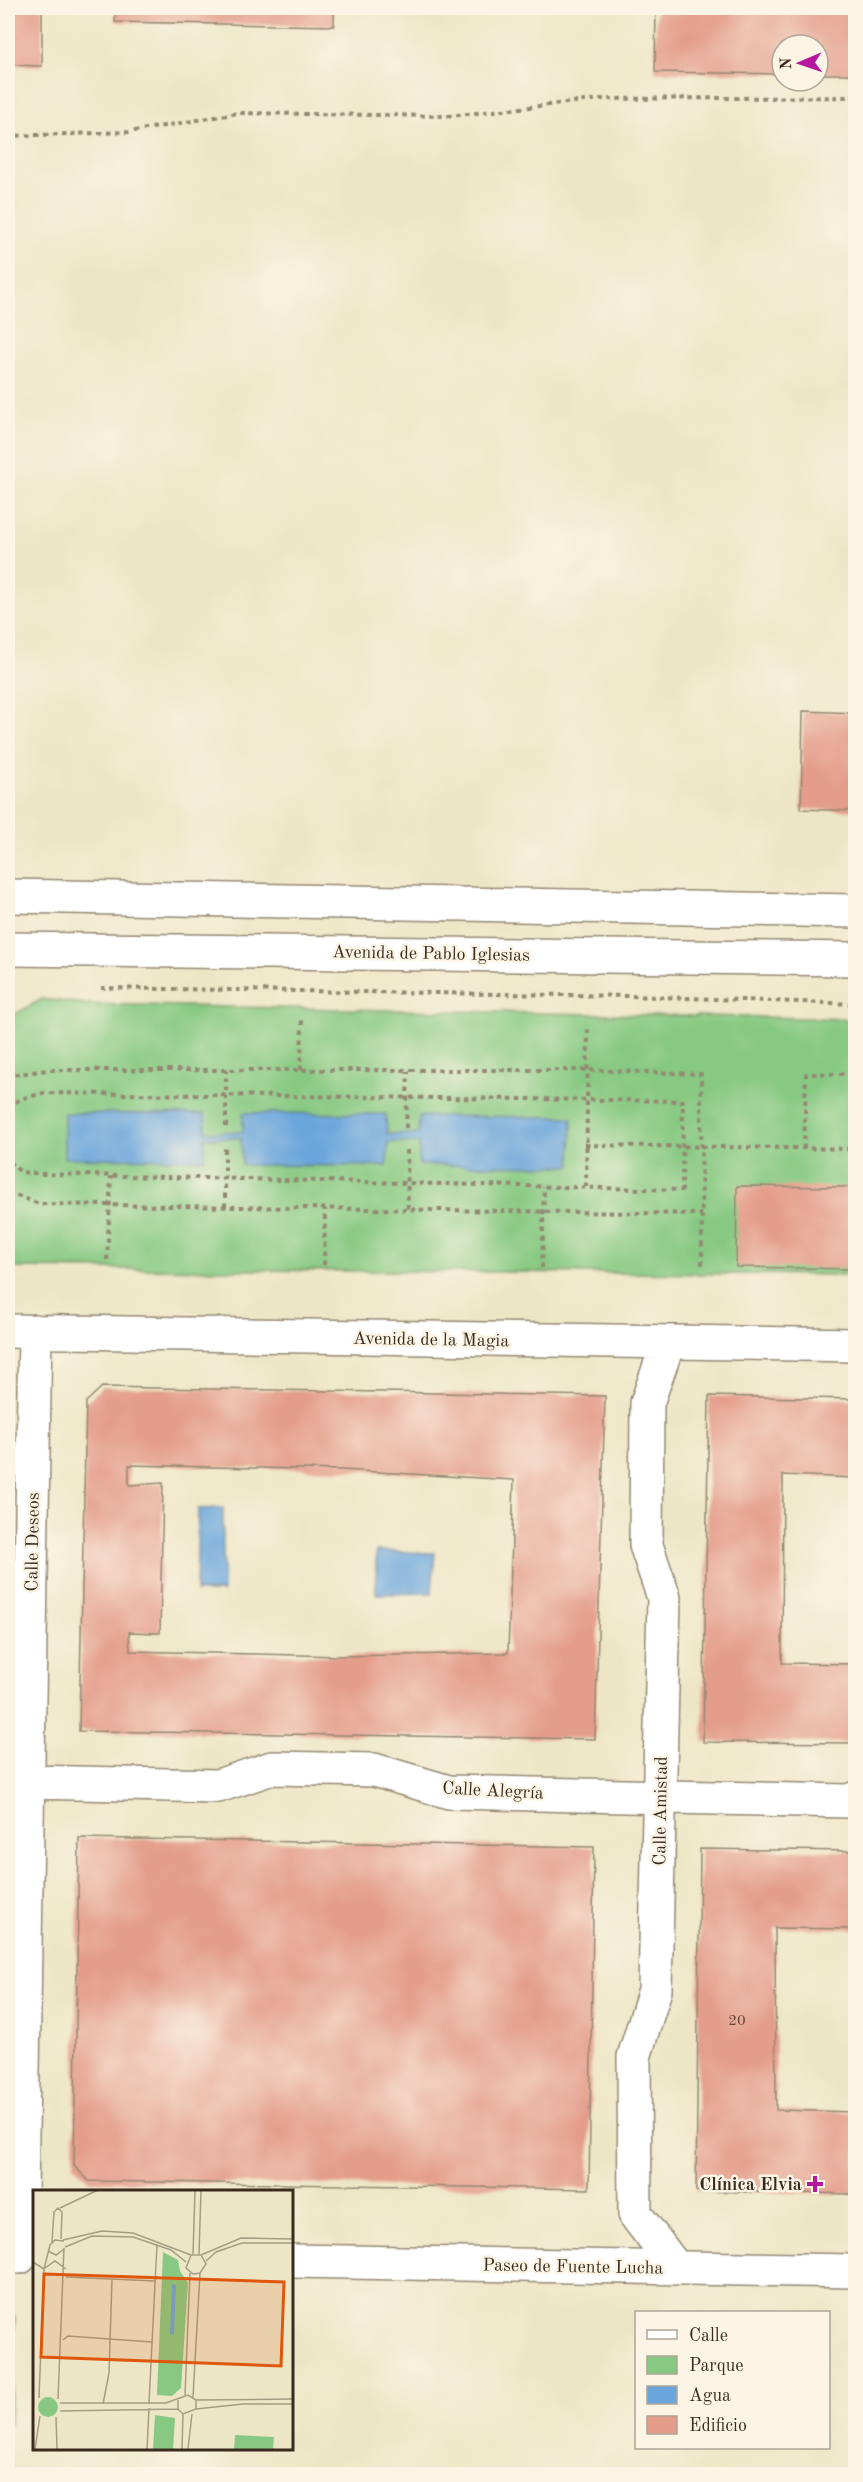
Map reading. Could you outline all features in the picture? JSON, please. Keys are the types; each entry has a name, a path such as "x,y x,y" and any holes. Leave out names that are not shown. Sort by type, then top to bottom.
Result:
{"street":[{"path":"8,896 855,911"},
{"name":"Avenida de Pablo Iglesias","path":"8,949 855,959"},
{"name":"Avenida de la Magia","path":"21,1331 855,1345"},
{"name":"Calle Deseos","path":"21,1331 28,1782 21,2257"},
{"name":"Calle Amistad","path":"668,1343 647,1403 646,1545 664,1598 655,1990 634,2057 634,2214 676,2268"},
{"name":"Calle Alegría","path":"28,1782 218,1786 272,1768 374,1770 449,1792 660,1794 848,1801 855,1798"},
{"name":"Paseo de Fuente Lucha","path":"292,2261 855,2271"}],"path":[{"path":"8,136 129,132 238,113 449,116 602,99 855,97"},
{"path":"97,987 630,996 855,1004"},
{"path":"301,1070 302,1020"},
{"path":"586,1187 588,1026"},
{"path":"8,1080 12,1076 47,1070 588,1070 701,1074 702,1267"},
{"path":"226,1070 226,1127"},
{"path":"406,1128 408,1071"},
{"path":"804,1149 806,1074 855,1074"},
{"path":"8,1107 20,1099 44,1093 683,1101 682,1190 20,1172 8,1159"},
{"path":"585,1144 855,1149"},
{"path":"225,1146 225,1207"},
{"path":"407,1150 408,1210"},
{"path":"107,1260 111,1176"},
{"path":"542,1268 544,1186"},
{"path":"8,1192 39,1204 702,1214"},
{"path":"324,1264 325,1209"}],"green space":[{"path":"42,999 85,1004 855,1019 855,1275 8,1268 8,1018"},
{"path":"8,2317 15,2317 10,2424 8,2424"}],"water":[{"path":"64,1113 205,1114 206,1132 243,1132 243,1113 386,1114 387,1134 418,1134 419,1116 572,1117 571,1166 419,1165 419,1143 388,1142 387,1166 242,1165 241,1138 205,1138 204,1159 64,1158"},
{"path":"223,1508 223,1592 196,1592 198,1509"},
{"path":"376,1551 435,1553 432,1593 376,1594"}],"building":[{"path":"8,8 42,8 42,66 8,65"},
{"path":"116,8 334,8 334,26 115,22"},
{"path":"656,8 856,8 856,74 830,74 830,33 770,33 770,74 655,72"},
{"path":"803,711 856,713 856,811 801,809"},
{"path":"737,1186 856,1187 856,1269 736,1267"},
{"path":"102,1387 605,1396 595,1739 79,1731 86,1402","holes":["129,1465 342,1470 514,1480 508,1653 340,1656 130,1651 129,1632 160,1633 163,1483 129,1485"]},
{"path":"709,1396 856,1399 856,1478 783,1475 782,1663 856,1664 856,1743 703,1742"},
{"path":"79,1838 594,1847 589,2189 89,2181 74,2166"},
{"path":"700,1849 856,1851 856,1929 775,1928 776,2110 856,2112 856,2194 696,2191"}],"place":[{"name":"Clínica Elvia","path":"815,2184"}]}
